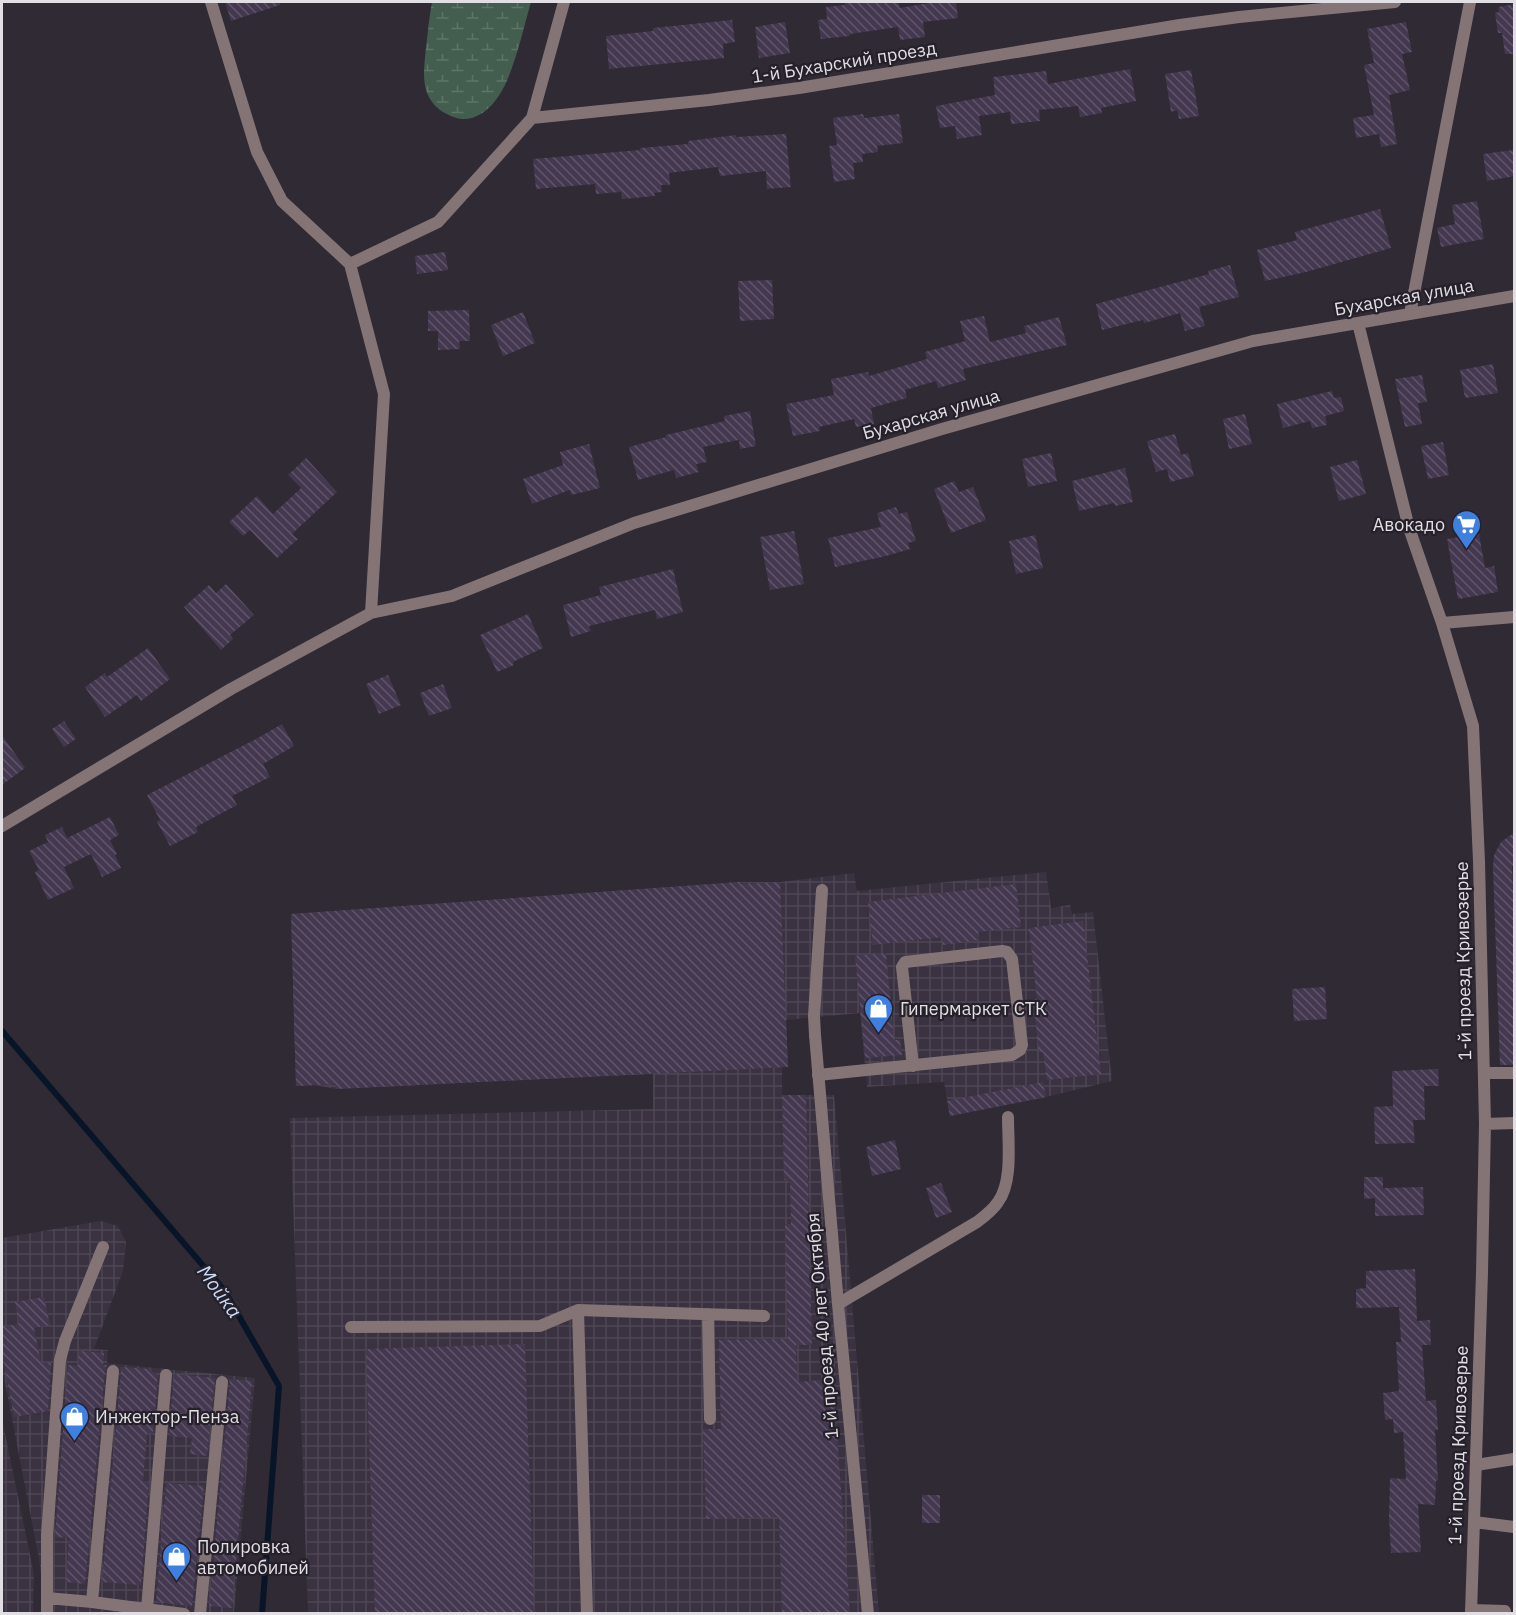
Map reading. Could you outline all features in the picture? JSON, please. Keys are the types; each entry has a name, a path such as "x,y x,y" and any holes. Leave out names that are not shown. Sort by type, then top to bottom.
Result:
{"street":[{"path":"212,2 257,152 282,201 350,264 384,394 371,613"},
{"path":"350,264 438,222 532,118 564,2"},
{"name":"1-й Бухарский проезд","path":"532,118 755,95 1170,27 1239,17 1395,2"},
{"path":"1410,314 1470,2"},
{"name":"Бухарская улица","path":"2,826 231,689 371,613 452,596 634,523 942,429 1253,341 1515,296"},
{"name":"1-й проезд Кривозерье","path":"1358,323 1403,508 1442,623 1473,726 1479,861 1485,1124 1471,1612"},
{"path":"1442,623 1515,617"},
{"name":"1-й проезд 40 лет Октября","path":"822,890 814,1016 815,1035 868,1614"},
{"path":"818,1075 913,1066 1012,1055 1020,1050 1022,1045 1010,955 1002,951 905,962 902,967 913,1066"},
{"path":"1484,1073 1515,1073"},
{"path":"838,1304 977,1222 1000,1201 1006,1187 1008,1172 1008,1117"},
{"path":"1485,1124 1515,1123"},
{"path":"47,1614 47,1535 60,1360 65,1341 103,1247"},
{"path":"578,1310 587,1614"},
{"path":"351,1327 540,1326 578,1310 765,1316"},
{"path":"708,1314 710,1419"},
{"path":"92,1602 113,1371"},
{"path":"147,1609 166,1375"},
{"path":"200,1614 222,1382"},
{"path":"1476,1465 1515,1459"},
{"path":"1474,1522 1515,1527"},
{"path":"47,1598 183,1614"},
{"path":"1471,1612 1505,1611"}],"shaded area":[{"path":"1046,872 1051,908 1070,905 1072,914 1093,912 1112,1081 950,1116 944,1082 867,1087 860,1013 786,1020 788,1066 782,1067 782,1095 834,1095 879,1613 308,1613 290,1118 653,1109 653,1074 336,1089 315,1085 296,1086 291,914 740,882 780,882 854,873 857,891"},
{"path":"101,1221 118,1226 126,1242 123,1271 94,1349 108,1350 107,1363 255,1378 234,1613 41,1613 42,1584 39,1559 2,1367 2,1238"},
{"path":"2,1419 34,1574 33,1613 2,1613"}],"green space":[{"path":"432,2 531,2 504,87 491,106 472,118 458,118 442,111 433,104 426,89 424,64"}],"building":[{"path":"225,2 280,2 280,5 231,21"},
{"path":"844,2 898,2 900,8 929,2 956,2 958,18 923,22 925,37 900,40 898,27 821,39 818,20 827,19 826,7 845,5"},
{"path":"1515,4 1515,54 1505,54 1502,33 1498,33 1495,13 1499,12 1498,7"},
{"path":"732,20 735,42 723,44 724,58 609,69 606,36 653,31 653,28"},
{"path":"785,22 790,53 759,58 755,27"},
{"path":"1406,22 1412,52 1402,54 1410,90 1389,95 1397,144 1381,147 1379,134 1356,138 1353,118 1374,115 1364,65 1374,63 1367,29"},
{"path":"1130,69 1136,101 1101,108 1102,113 1080,117 1078,106 1039,110 1040,121 1011,124 1010,112 979,116 982,135 957,139 955,126 940,128 936,106 995,95 993,77 1046,71 1048,84"},
{"path":"1191,70 1199,116 1179,119 1177,110 1171,112 1165,74"},
{"path":"863,114 864,118 899,114 903,143 877,146 878,152 862,154 863,162 853,163 855,179 834,182 829,146 837,145 833,118"},
{"path":"786,134 791,187 767,189 766,171 720,176 718,167 669,173 670,185 661,185 662,192 654,193 655,196 622,199 621,192 596,194 595,184 536,189 533,159 640,150 640,148 688,144 688,141 736,135 736,137"},
{"path":"1513,150 1515,176 1487,181 1483,154"},
{"path":"1477,201 1484,239 1441,247 1437,228 1455,224 1452,205"},
{"path":"1380,209 1391,248 1265,281 1257,250 1297,240 1295,232"},
{"path":"445,252 448,270 417,274 415,256"},
{"path":"1230,265 1239,297 1199,307 1205,326 1185,331 1180,313 1144,323 1143,320 1102,330 1096,304 1209,274 1208,271"},
{"path":"772,280 774,319 740,321 738,281"},
{"path":"469,310 470,341 459,341 460,349 438,350 438,331 428,331 428,311"},
{"path":"523,312 535,343 503,356 491,325"},
{"path":"984,316 990,342 1026,333 1024,326 1059,317 1067,345 963,369 966,380 938,388 936,381 905,390 907,398 871,408 874,424 856,427 854,419 819,427 820,431 793,436 786,404 834,395 831,379 868,372 869,376 927,359 925,352 965,341 960,321"},
{"path":"1493,364 1498,393 1465,398 1460,370"},
{"path":"1422,375 1427,402 1418,403 1422,424 1405,427 1395,379"},
{"path":"1332,391 1334,398 1341,397 1344,411 1325,416 1327,425 1312,428 1310,421 1283,428 1277,404"},
{"path":"750,411 756,446 740,449 739,440 703,447 707,462 696,464 699,472 676,478 674,470 638,480 629,447 666,437 666,435 725,421 724,416"},
{"path":"1245,414 1252,444 1229,449 1223,419"},
{"path":"1175,434 1181,455 1188,453 1194,476 1170,482 1167,469 1156,472 1147,441"},
{"path":"1443,442 1449,475 1428,479 1421,446"},
{"path":"589,444 600,488 571,495 570,490 532,504 523,479 563,465 560,452"},
{"path":"1051,453 1057,481 1028,487 1022,459"},
{"path":"306,458 337,492 292,534 298,539 277,558 250,530 243,536 229,522 257,496 273,514 301,488 288,475"},
{"path":"1357,460 1366,494 1339,501 1330,467"},
{"path":"1125,468 1133,502 1115,506 1114,503 1079,511 1072,481"},
{"path":"954,481 959,492 973,487 986,520 951,533 934,489"},
{"path":"896,507 899,514 907,512 916,541 908,543 910,549 835,567 828,538 881,527 877,513"},
{"path":"794,531 804,584 770,590 760,537"},
{"path":"1479,534 1485,568 1494,566 1498,592 1458,599 1447,539"},
{"path":"1035,535 1043,568 1016,574 1009,541"},
{"path":"673,569 683,612 657,619 655,610 589,626 591,631 571,637 563,605 601,595 599,587"},
{"path":"226,584 254,615 230,635 233,639 221,650 184,607 209,585 216,593"},
{"path":"528,614 543,648 497,672 480,635"},
{"path":"148,648 170,679 141,701 137,695 105,717 85,687 105,673 107,677"},
{"path":"388,675 401,705 379,714 366,684"},
{"path":"443,684 452,708 429,716 420,693"},
{"path":"64,721 76,739 64,747 52,729"},
{"path":"282,724 294,746 263,764 270,777 232,796 237,805 196,827 198,832 170,846 157,822 160,820 147,795"},
{"path":"2,735 25,768 2,785"},
{"path":"110,817 119,835 110,840 121,868 102,877 91,854 64,867 74,888 48,900 35,872 39,870 29,851 48,842 45,835 62,827 67,838"},
{"path":"1515,832 1515,860 1512,867 1515,938 1515,1065 1500,1065 1493,868 1494,855 1501,842"},
{"path":"740,882 740,884 780,882 788,1067 336,1089 336,1084 296,1086 291,914"},
{"path":"1016,884 1021,927 978,932 979,940 943,945 942,937 873,945 868,902"},
{"path":"1083,921 1101,1074 1047,1080 1043,1052 1039,1053 1033,1000 1037,999 1029,928"},
{"path":"886,953 894,1040 900,1040 902,1055 865,1058 855,956"},
{"path":"1325,987 1327,1019 1294,1021 1292,989"},
{"path":"1438,1069 1439,1086 1424,1086 1425,1120 1413,1120 1415,1143 1375,1144 1374,1107 1393,1106 1392,1071"},
{"path":"1043,1082 1046,1097 950,1116 947,1101"},
{"path":"782,1095 806,1095 812,1345 796,1345 797,1382 833,1379 850,1614 782,1614 779,1517 706,1519 703,1429 721,1429 719,1340 788,1339 785,1224 791,1224 790,1180 784,1180"},
{"path":"895,1140 901,1169 872,1176 866,1147"},
{"path":"1364,1177 1383,1177 1383,1188 1423,1187 1424,1215 1375,1216 1375,1198 1364,1199"},
{"path":"941,1183 952,1212 936,1218 926,1188"},
{"path":"1415,1269 1417,1321 1430,1320 1431,1345 1422,1345 1426,1401 1436,1400 1438,1480 1436,1481 1435,1505 1418,1504 1421,1552 1391,1553 1390,1478 1406,1479 1403,1432 1394,1433 1393,1419 1385,1420 1383,1393 1399,1391 1396,1342 1401,1342 1399,1307 1356,1308 1356,1289 1366,1288 1366,1271"},
{"path":"44,1297 50,1325 34,1328 41,1362 51,1363 48,1411 14,1417 2,1352 2,1327 19,1324 15,1302"},
{"path":"525,1344 534,1614 375,1614 366,1349"},
{"path":"79,1351 104,1353 103,1365 107,1365 85,1584 66,1582 69,1538 55,1537 68,1365 78,1366"},
{"path":"120,1367 152,1369 152,1372 158,1373 153,1434 147,1433 143,1481 149,1481 141,1585 102,1582"},
{"path":"174,1374 215,1378 207,1456 190,1454 192,1438 169,1436"},
{"path":"229,1379 252,1381 232,1608 209,1606"},
{"path":"166,1483 204,1486 192,1606 156,1602"},
{"path":"922,1495 940,1495 940,1523 922,1523"}],"waterway":[{"name":"Мойка","path":"2,1031 224,1290 279,1386 262,1614"}],"place":[{"name":"Авокадо","path":"1466,550"},
{"name":"Гипермаркет СТК","path":"879,1034"},
{"name":"Инжектор-Пенза","path":"74,1442"},
{"name":"Полировка автомобилей","path":"176,1582"}]}
